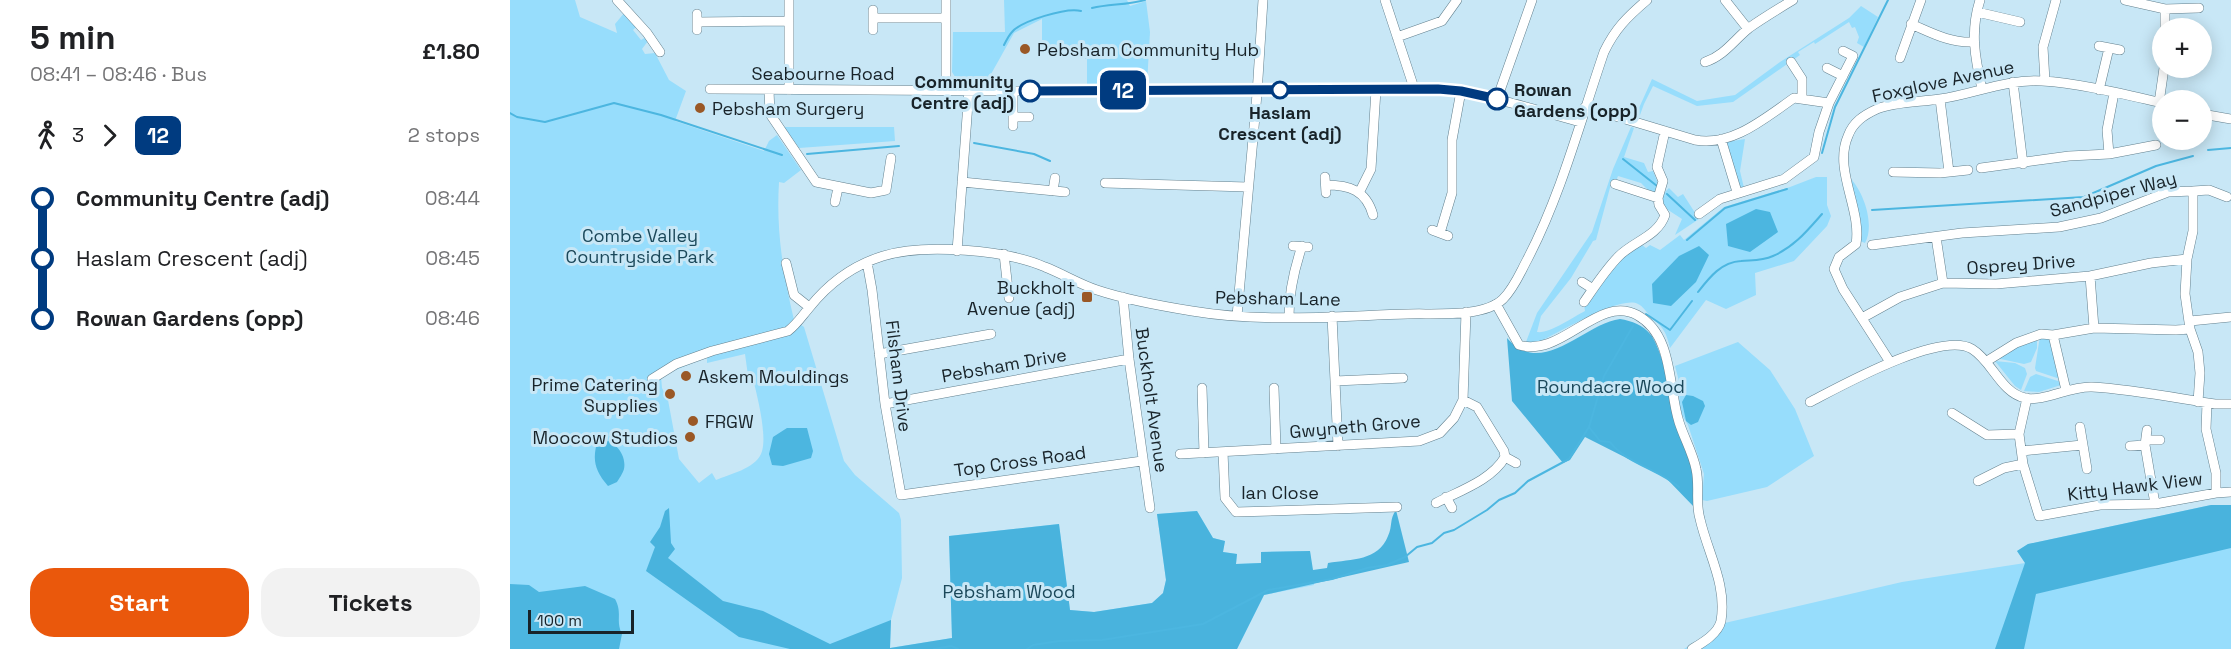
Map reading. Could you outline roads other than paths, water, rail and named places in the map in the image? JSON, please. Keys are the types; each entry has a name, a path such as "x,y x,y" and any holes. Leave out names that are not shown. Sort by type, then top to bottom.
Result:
{"street":[{"path":"617,0 631,13 660,52"},
{"path":"789,0 789,90"},
{"path":"946,0 946,90"},
{"path":"1237,316 1263,0"},
{"path":"1385,0 1414,88"},
{"path":"1397,37 1442,21 1458,0"},
{"path":"1497,99 1532,0"},
{"path":"1647,0 1621,22 1611,37 1585,107 1550,215 1511,290 1496,304 1519,345 1529,348 1554,342 1606,313 1636,314 1655,330 1666,360 1678,420 1696,470 1696,498 1700,520 1722,587 1720,624 1705,641 1692,649"},
{"path":"1725,0 1748,29"},
{"path":"1712,63 1748,29 1793,0"},
{"path":"1900,58 1921,0"},
{"path":"1980,0 1973,29 1973,42 1982,89"},
{"path":"2045,81 2043,47 2056,0"},
{"path":"2125,0 2165,9 2199,8"},
{"path":"2165,9 2165,18"},
{"path":"1977,12 2020,22"},
{"path":"873,30 873,14 946,18"},
{"path":"697,22 789,21"},
{"path":"1911,24 1948,40 1973,42"},
{"path":"645,50 654,43"},
{"path":"2099,90 2104,47 2120,50"},
{"path":"1699,214 1720,199 1737,192 1784,179 1814,157 1819,132 1829,103 1853,56 1843,51"},
{"path":"1791,63 1802,79 1802,99"},
{"path":"1827,68 1843,76"},
{"name":"Foxglove Avenue","path":"1890,363 1843,289 1834,269 1839,257 1856,244 1858,233 1844,154 1846,138 1861,117 1880,108 1940,99 2013,82 2045,81 2152,101"},
{"path":"2013,82 2023,164"},
{"name":"Seabourne Road","path":"710,89 1257,91 1414,88 1461,91 1580,122"},
{"path":"769,90 770,114 816,182 871,193 886,190 891,158"},
{"path":"957,251 969,90"},
{"path":"1360,192 1371,169 1377,90"},
{"path":"1013,91 1013,122 1029,117"},
{"path":"1440,233 1452,193 1452,140 1461,91"},
{"path":"2109,154 2107,130 2114,93"},
{"path":"1585,107 1704,141 1748,130 1794,98 1829,103"},
{"path":"1940,99 1949,172"},
{"path":"2212,116 2231,119"},
{"path":"1584,302 1621,254 1662,225 1665,216 1658,198 1663,181 1657,167 1665,131"},
{"path":"1721,138 1737,192"},
{"path":"1981,168 2069,156 2109,154 2152,146"},
{"path":"1893,172 1968,170"},
{"path":"1053,191 1054,178"},
{"path":"962,182 1065,192"},
{"path":"1615,184 1658,198"},
{"path":"1326,185 1343,185 1360,192 1372,212 1381,204"},
{"path":"1109,186 1248,187"},
{"path":"835,202 838,188"},
{"path":"2193,190 2209,190 2228,197"},
{"name":"Sandpiper Way","path":"1872,245 1962,233 2059,227 2101,218 2168,192 2193,190 2193,231 2187,259 2185,294 2190,325 2198,352 2202,402"},
{"path":"1936,237 1944,283"},
{"path":"1288,316 1292,276 1301,246"},
{"name":"Pebsham Lane","path":"652,379 676,364 712,351 781,334 798,323 809,307 844,274 885,255 911,250 1004,254 1044,266 1098,291 1193,311 1237,316 1466,312 1496,304"},
{"path":"1004,254 1009,298"},
{"name":"Osprey Drive","path":"1862,318 1900,297 1944,283 1996,284 2090,276 2151,262 2187,259"},
{"name":"Filsham Drive","path":"867,262 885,404 901,495"},
{"path":"790,269 794,295 809,307"},
{"path":"2090,276 2094,328"},
{"path":"1582,282 1593,289"},
{"name":"Buckholt Avenue","path":"1123,297 1129,359 1150,508"},
{"path":"1436,503 1493,472 1500,467 1505,458 1504,451 1477,407 1463,400 1466,312"},
{"path":"1332,316 1338,446"},
{"path":"1987,361 2032,336 2041,334 2053,335 2094,328 2176,330 2231,317"},
{"path":"879,354 991,334"},
{"path":"2053,335 2066,390"},
{"path":"1810,402 1890,363 1934,348 1956,345 1972,349 1987,361 2013,392 2027,398 2040,398 2066,390 2092,387 2231,404"},
{"name":"Pebsham Drive","path":"885,404 1129,359"},
{"path":"1335,381 1398,381"},
{"path":"1202,388 1207,398 1204,453"},
{"path":"1263,395 1274,391 1276,449"},
{"path":"1978,481 2004,468 2023,464 2019,434 2027,398"},
{"name":"Gwyneth Grove","path":"1180,454 1419,441 1440,433 1454,418 1463,400"},
{"name":"Kitty Hawk View","path":"2023,464 2039,516 2100,505 2155,504 2216,493 2216,473 2202,402"},
{"path":"1952,413 1987,435 2019,434"},
{"path":"2080,427 2086,469"},
{"path":"2146,438 2155,504"},
{"path":"2130,446 2146,438 2160,440"},
{"path":"2022,451 2082,445"},
{"name":"Ian Close","path":"1223,452 1225,498 1236,512 1392,507 1387,518"},
{"path":"1505,458 1516,463"},
{"name":"Top Cross Road","path":"901,495 1143,461"},
{"path":"2216,493 2231,492"},
{"path":"1446,497 1452,508"}],"waterway":[{"path":"1092,8 1145,0"},
{"path":"1822,153 1835,107 1888,0"},
{"path":"1004,45 1012,32 1034,19 1066,11 1081,11"},
{"path":"510,113 517,117 545,122 614,103 661,115 782,155"},
{"path":"974,143 1034,154 1050,161"},
{"path":"807,154 899,146"},
{"path":"2212,150 2231,148"},
{"path":"1872,210 2084,197 2156,166 2193,156"},
{"path":"1623,159 1657,186"},
{"path":"1687,240 1725,208 1787,189"},
{"path":"1667,194 1695,220"},
{"path":"1698,292 1716,272 1727,264 1765,259 1787,248 1800,238 1822,214"},
{"path":"1646,314 1670,330 1692,301"},
{"path":"1027,649 1033,645 1059,641 1102,640 1203,624 1268,590 1332,579 1367,568 1387,565 1405,557 1417,547 1432,543 1444,533 1454,530 1499,500 1515,493 1528,481 1569,459 1589,427 1604,376 1633,326"},
{"path":"1589,427 1600,441 1610,442 1625,456 1662,475 1679,487"},
{"path":"934,649 951,646 958,649"}],"place":[{"name":"Pebsham Community Hub","path":"1025,49"},
{"name":"Haslam Crescent (adj)","path":"1280,90"},
{"name":"Community Centre (adj)","path":"1030,91"},
{"name":"Rowan Gardens (opp)","path":"1497,99"},
{"name":"Pebsham Surgery","path":"700,108"},
{"name":"Buckholt Avenue (adj)","path":"1087,297"},
{"name":"Askem Mouldings","path":"686,376"},
{"name":"Prime Catering Supplies","path":"670,394"},
{"name":"FRGW","path":"693,421"},
{"name":"Moocow Studios","path":"690,437"}],"park label":[{"name":"Combe Valley Countryside Park","path":"640,245"},
{"name":"Roundacre Wood","path":"1611,386"},
{"name":"Pebsham Wood","path":"1009,591"}]}
